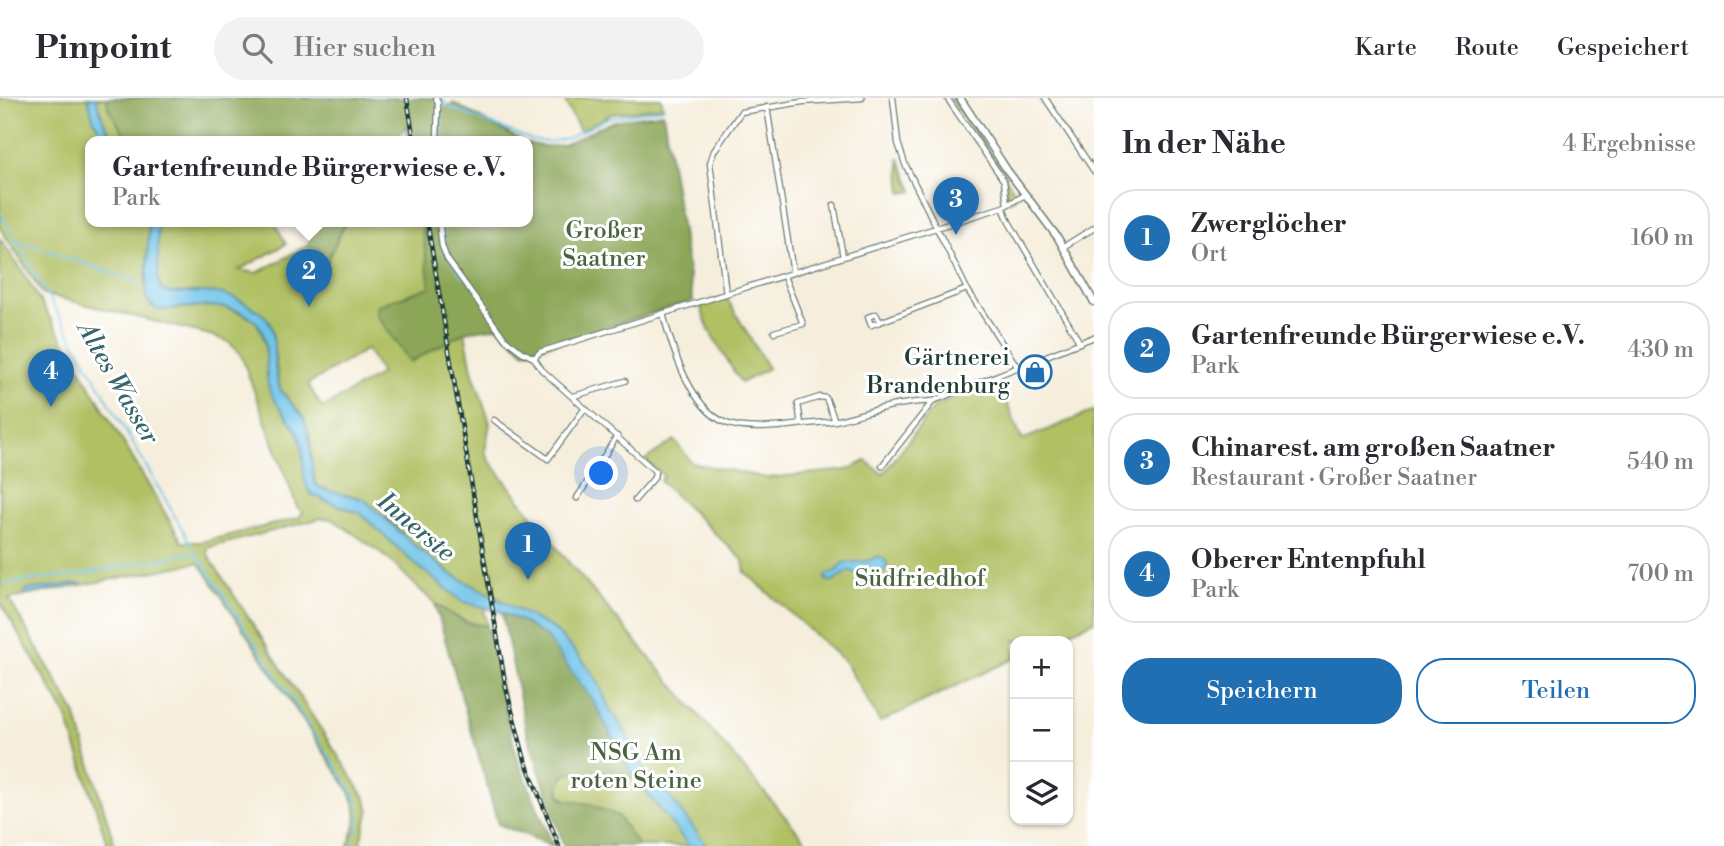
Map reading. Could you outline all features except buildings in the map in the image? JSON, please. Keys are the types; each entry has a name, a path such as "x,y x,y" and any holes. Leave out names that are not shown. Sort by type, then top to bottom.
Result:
{"main road":[{"path":"960,98 1063,247 1094,302"}],"street":[{"path":"436,98 437,136"},
{"path":"726,294 710,163 714,151 741,112 802,100 862,98"},
{"path":"893,98 898,143 905,164 967,289 1017,368"},
{"path":"947,98 1004,181 1009,222 1080,343"},
{"path":"1045,98 1094,171"},
{"path":"767,107 793,273"},
{"path":"534,358 540,352 1005,206 1025,195"},
{"path":"834,205 843,257"},
{"path":"440,227 444,253 505,339 534,358 535,363 655,471 654,478 635,500"},
{"path":"1063,247 1094,228"},
{"path":"775,332 803,324 784,276"},
{"path":"880,322 967,289"},
{"path":"663,314 680,366 692,387 714,416 733,425 745,426 779,427 835,421 905,402 933,401 1094,337"},
{"path":"573,397 625,381"},
{"path":"801,424 798,404 820,397 830,402 835,421"},
{"path":"882,466 933,401"},
{"path":"494,420 548,459 585,408"},
{"path":"577,498 617,436"}],"green space":[{"path":"0,98 88,98 93,118 102,136 85,136 85,227 149,227 146,297 151,306 160,310 223,307 255,321 265,344 269,389 299,435 303,450 304,475 322,500 360,513 414,563 463,602 484,607 487,626 454,616 429,598 381,553 332,519 322,518 207,548 208,555 366,799 369,813 359,846 348,846 356,819 356,807 350,792 201,565 197,563 9,599 75,713 115,846 108,846 66,715 0,602 0,239 23,272 182,542 201,542 299,518 303,512 297,507 241,355 229,342 43,294 0,228"},
{"path":"96,98 107,98 109,108 126,136 111,136"},
{"path":"107,98 439,98 440,111 453,103 513,136 407,136 406,126 398,136 126,136 108,108"},
{"path":"563,98 661,98 663,107 611,114 580,131"},
{"path":"950,98 955,98 1013,189 1016,195 1014,199 1008,199 1005,179"},
{"name":"Großer Saatner","path":"663,113 693,301 525,352 498,327 465,332 410,362 376,314 378,305 430,287 422,227 533,227 533,144 562,145 615,121"},
{"path":"899,158 913,191 902,193"},
{"name":"NSG Am roten Steine","path":"158,227 277,227 286,244 239,270 257,273 307,246 318,249 326,263 343,227 422,227 431,287 378,305 453,338 465,332 472,370 490,423 485,451 489,460 570,564 810,846 585,846 565,799 559,792 560,784 506,626 502,600 451,574 414,545 387,518 316,485 312,475 311,442 304,418 280,389 270,323 264,315 230,296 202,292 170,293 161,290 158,279","holes":["367,349 381,374 322,408 308,384"]},
{"path":"306,227 343,227 326,263 318,249 307,246 311,237"},
{"path":"726,297 768,368 741,383 709,330 700,305"},
{"name":"Südfriedhof","path":"997,379 1022,440 1094,411 1094,621 1062,636 1010,636 1010,660 880,722 845,662 745,572 743,560 660,481 664,476 645,460 674,440 692,463 767,478 847,470 866,461 883,474 935,406"},
{"path":"435,604 466,623 487,626 516,755 553,846 498,824"},
{"path":"502,613 546,637 593,701 635,778 567,773 559,785 562,799 590,804 618,816 638,846 564,846 526,729"}],"water":[{"path":"88,98 96,98 111,136 102,136 93,118"},
{"path":"149,227 158,227 158,279 161,290 170,293 222,294 242,301 264,315 269,322 278,382 282,393 305,422 316,485 364,499 414,545 451,574 554,629 597,680 611,712 620,723 647,775 667,793 707,846 689,846 635,778 593,701 546,637 521,621 498,611 463,602 414,563 360,513 312,495 305,482 300,439 269,389 264,336 255,321 228,308 159,310 146,297"},
{"path":"878,556 886,563 887,567 883,572 867,568 856,574 849,571 833,582 826,580 826,575 837,571 842,563 867,561"},
{"path":"81,584 26,595 24,593 26,590"}],"waterway":[{"path":"441,98 449,107 522,136"},
{"path":"533,140 549,142 568,138 608,118 664,108"},
{"path":"440,136 442,114"},
{"name":"Altes Wasser","path":"0,213 15,239 140,283"},
{"path":"443,227 444,242"},
{"name":"Altes Wasser","path":"15,239 191,544"},
{"path":"445,247 465,279"},
{"name":"Altes Wasser","path":"195,551 354,795 360,811"},
{"path":"4,583 82,574 196,552"},
{"name":"Altes Wasser","path":"356,834 360,817"},
{"name":"Altes Wasser","path":"351,846 353,840"}],"railway":[{"path":"407,98 413,136"},
{"path":"428,227 506,688 525,760 559,846"}],"place":[{"name":"Chinarest. am großen Saatner","path":"956,235"},
{"name":"Gartenfreunde Bürgerwiese e.V.","path":"309,307"},
{"name":"Gärtnerei Brandenburg","path":"1035,372"},
{"name":"Oberer Entenpfuhl","path":"51,407"},
{"name":"Zwerglöcher","path":"528,580"}],"water label":[{"name":"Innerste","path":"416,527"}]}
